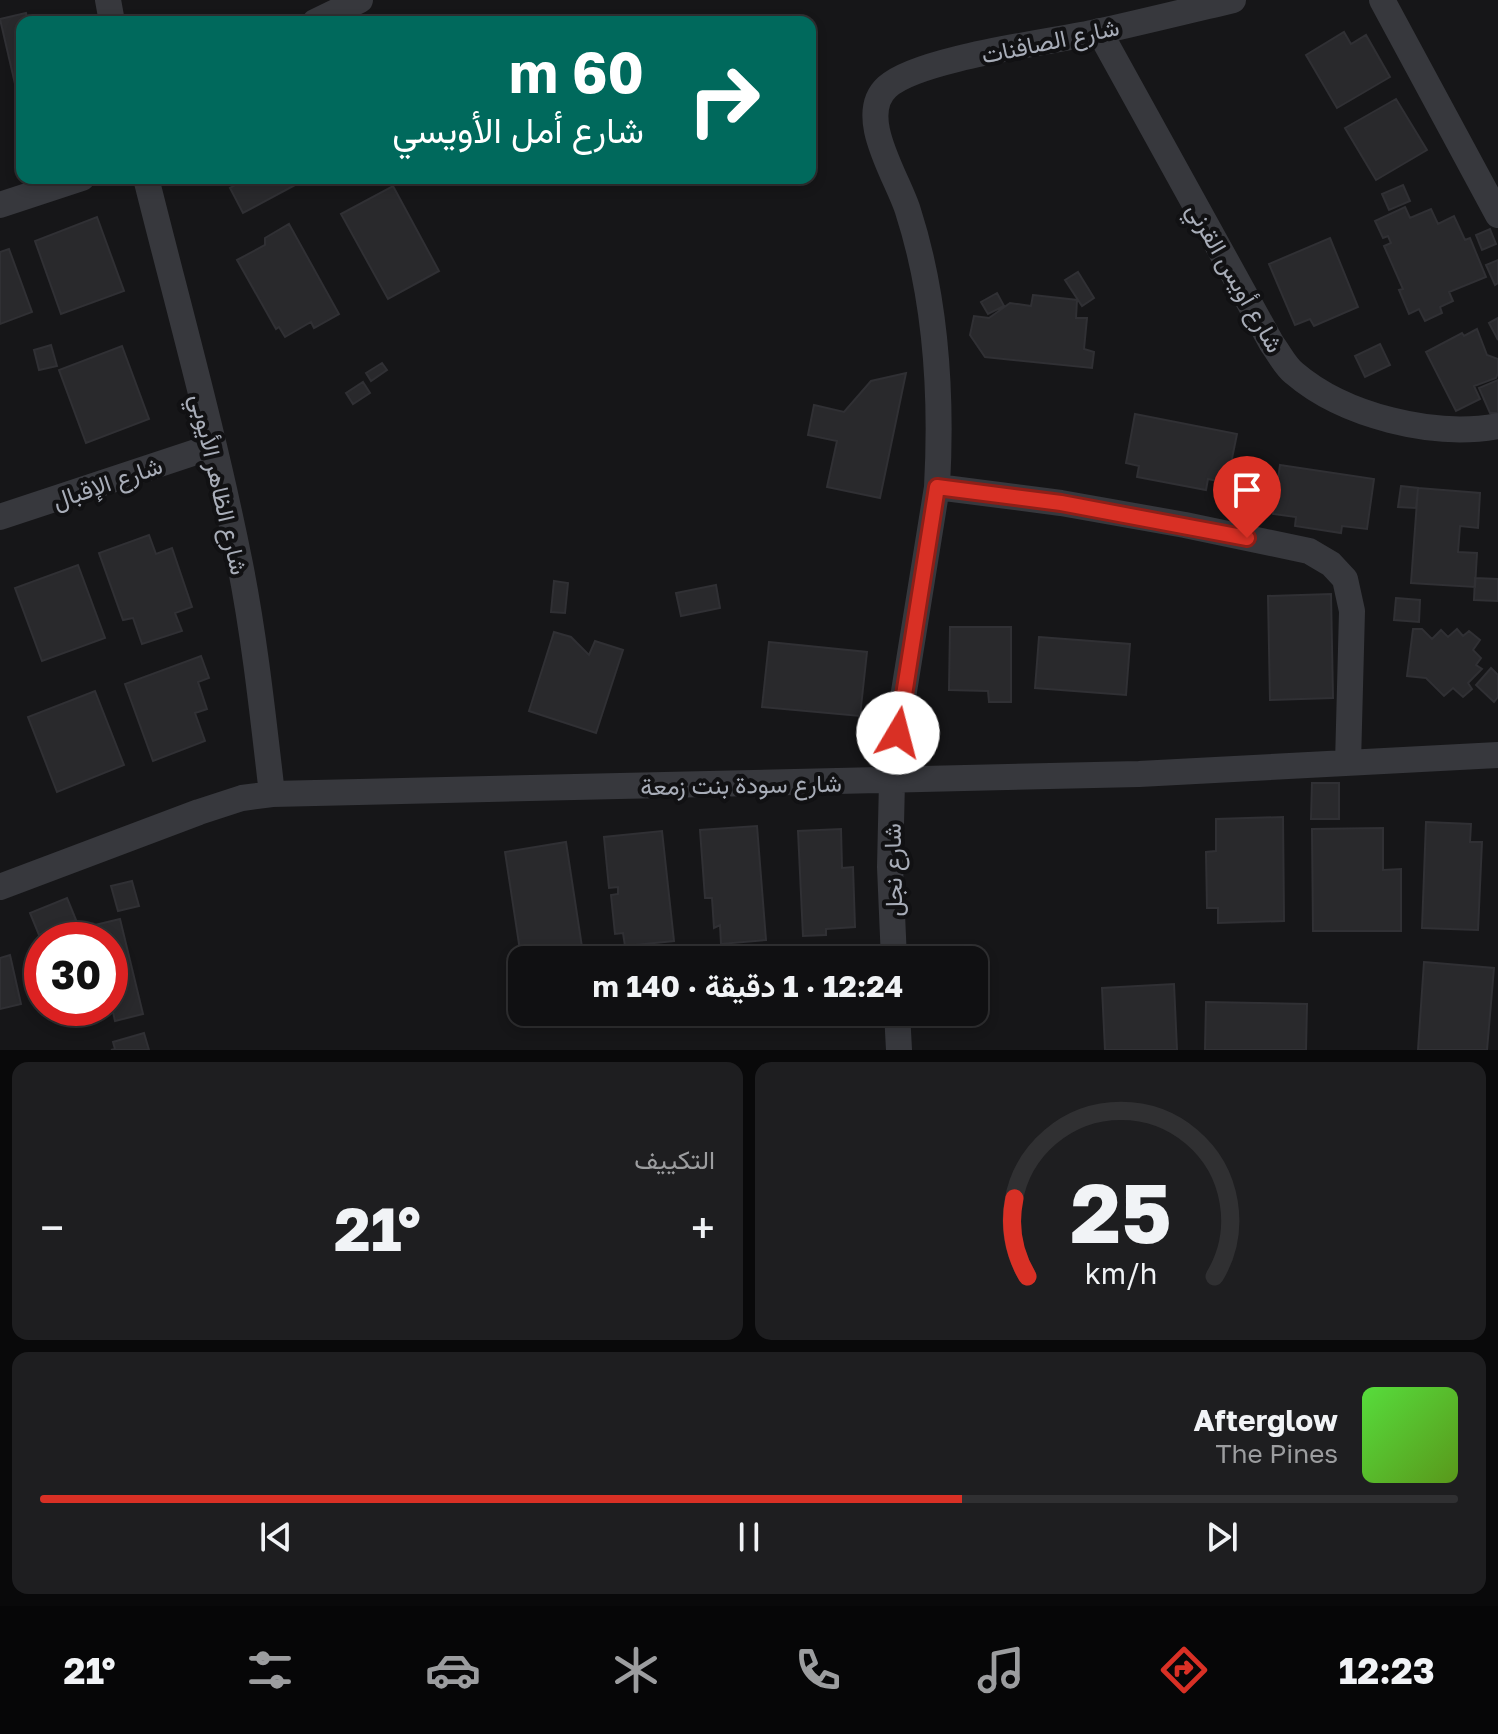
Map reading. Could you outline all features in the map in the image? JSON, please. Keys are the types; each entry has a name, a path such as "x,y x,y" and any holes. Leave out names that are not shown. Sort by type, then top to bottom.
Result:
{"street":[{"path":"327,16 360,0"},
{"name":"شارع الصافنات","path":"878,100 886,87 902,77 938,63 1233,0"},
{"path":"1382,0 1498,215"},
{"name":"شارع أويس القرني","path":"1099,31 1272,344 1292,372 1319,391 1354,409 1387,418 1455,430 1498,426"},
{"name":"شارع نجل","path":"878,100 875,118 881,146 908,209 923,271 931,317 939,450 937,487 892,781 890,867 893,946"},
{"path":"0,205 64,184"},
{"name":"شارع الظاهر الأيوبي","path":"148,184 214,446 240,564 258,672 272,794"},
{"name":"شارع الإقبال","path":"0,517 214,446"},
{"path":"937,487 1061,503 1185,525 1309,551 1331,564 1345,579 1352,611 1348,763"},
{"name":"شارع سودة بنت زمعة","path":"0,887 199,812 242,798 272,794 1139,774 1498,755"},
{"path":"898,1026 899,1050"}],"building":[{"path":"26,13 27,16 16,16 16,88 0,19"},
{"path":"1344,32 1351,44 1366,35 1390,77 1337,108 1306,55"},
{"path":"1396,99 1427,150 1376,180 1345,128"},
{"path":"237,184 297,184 243,213 230,188"},
{"path":"1403,185 1410,201 1389,210 1382,194"},
{"path":"393,186 439,271 388,299 341,214"},
{"path":"1405,207 1410,218 1431,209 1438,224 1454,216 1465,240 1470,238 1486,277 1449,292 1453,301 1440,307 1442,313 1425,321 1419,309 1409,314 1399,290 1403,289 1384,246 1391,243 1388,236 1383,238 1375,221"},
{"path":"97,217 124,291 61,314 35,241"},
{"path":"289,224 339,314 314,328 311,322 285,337 279,327 276,329 237,260 265,245 265,238"},
{"path":"1490,229 1496,244 1482,250 1476,235"},
{"path":"1330,238 1358,307 1314,326 1310,319 1295,325 1269,264"},
{"path":"9,249 32,312 0,324 0,252"},
{"path":"1498,260 1498,283 1495,285 1486,265"},
{"path":"1078,272 1094,298 1082,306 1065,280"},
{"path":"997,293 1004,306 988,314 981,302"},
{"path":"1033,295 1077,300 1076,318 1087,318 1084,349 1094,352 1092,368 985,357 970,335 974,316 989,318 1010,303 1031,306"},
{"path":"1498,318 1498,340 1489,323"},
{"path":"1477,329 1487,355 1498,359 1498,373 1496,378 1474,386 1480,399 1456,411 1426,352 1462,333 1464,336"},
{"path":"1380,344 1390,365 1365,377 1355,356"},
{"path":"51,345 57,366 39,370 34,350"},
{"path":"122,346 149,419 86,443 59,370"},
{"path":"382,363 387,370 371,381 366,373"},
{"path":"906,373 880,498 827,487 837,441 808,435 814,405 844,412 871,381"},
{"path":"1498,380 1498,413 1490,413 1479,388"},
{"path":"363,382 370,393 353,404 346,393"},
{"path":"1135,414 1237,434 1227,483 1208,479 1206,490 1137,477 1139,466 1126,463"},
{"path":"1280,465 1374,479 1367,529 1342,526 1341,533 1295,526 1296,517 1273,514"},
{"path":"1250,472 1273,475 1269,507 1246,504"},
{"path":"1401,486 1418,488 1416,508 1398,507"},
{"path":"1418,488 1480,493 1478,528 1460,526 1458,552 1477,553 1475,587 1411,583"},
{"path":"149,535 156,554 172,548 192,607 175,613 182,631 142,644 133,618 123,620 99,553"},
{"path":"78,565 105,638 42,661 15,588"},
{"path":"1475,578 1498,579 1498,601 1474,600"},
{"path":"554,581 568,583 565,613 551,612"},
{"path":"716,585 720,608 681,616 676,593"},
{"path":"1331,594 1333,698 1270,700 1268,596"},
{"path":"1396,598 1420,600 1419,622 1394,620"},
{"path":"950,627 1011,627 1011,702 989,702 988,691 949,690"},
{"path":"1413,629 1422,629 1432,639 1441,630 1448,637 1457,629 1463,636 1469,631 1480,640 1473,650 1481,658 1476,665 1482,669 1468,683 1472,689 1463,697 1453,688 1444,696 1426,678 1407,676"},
{"path":"554,632 571,637 589,655 595,641 623,650 596,733 529,711"},
{"path":"1039,637 1130,644 1126,695 1035,688"},
{"path":"769,642 867,652 860,716 762,707"},
{"path":"201,656 209,678 198,682 207,709 195,713 205,741 153,761 125,684"},
{"path":"1491,668 1498,675 1498,697 1494,702 1476,685"},
{"path":"95,691 124,765 57,792 28,717"},
{"path":"1312,783 1339,783 1339,819 1311,819"},
{"path":"1283,817 1284,921 1218,923 1218,908 1207,908 1206,852 1216,851 1216,819"},
{"path":"1426,822 1471,824 1470,842 1482,842 1478,930 1422,928"},
{"path":"757,826 766,940 721,944 720,925 714,928 712,898 705,898 700,830"},
{"path":"1383,828 1383,870 1401,869 1401,931 1313,931 1312,829"},
{"path":"841,829 842,868 853,867 855,927 826,929 826,935 803,936 798,831"},
{"path":"662,831 674,941 625,946 623,933 615,934 611,895 618,894 618,887 609,888 604,837"},
{"path":"566,842 582,946 519,946 505,852"},
{"path":"132,881 139,906 118,911 111,886"},
{"path":"67,898 76,920 34,922 30,913"},
{"path":"128,952 143,1014 128,1018"},
{"path":"10,955 21,1004 0,1009 0,958"},
{"path":"1424,962 1494,968 1487,1050 1418,1050"},
{"path":"1174,984 1177,1050 1105,1050 1102,988"},
{"path":"1206,1002 1307,1004 1306,1050 1205,1050"},
{"path":"144,1033 149,1050 111,1050 115,1049 113,1042"}],"route":[{"path":"898,733 937,487 1061,503 1247,538"}]}
